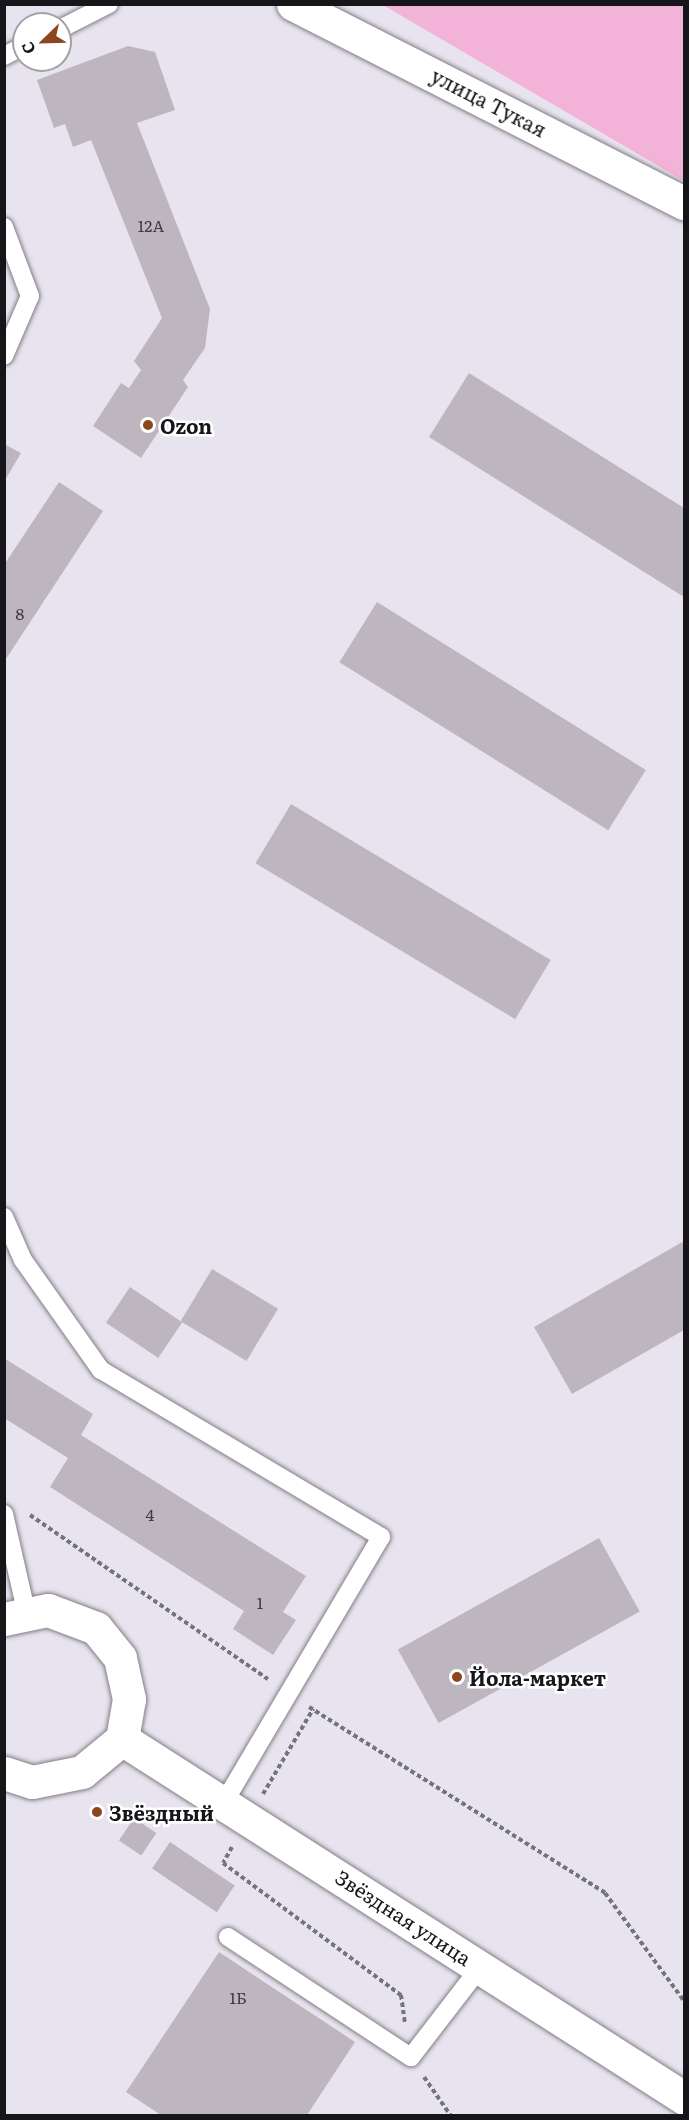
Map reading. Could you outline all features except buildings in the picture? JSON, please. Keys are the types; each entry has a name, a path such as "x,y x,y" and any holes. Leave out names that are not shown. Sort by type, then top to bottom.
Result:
{"street":[{"name":"улица Тукая","path":"293,4 684,204"},
{"path":"4,1773 32,1782 59,1780 98,1762 122,1738 127,1676 110,1642 76,1616 15,1615"},
{"name":"Звёздная улица","path":"122,1738 683,2092"}],"lane":[{"path":"72,22 109,4"},
{"path":"4,226 30,296 4,356"},
{"path":"4,1217 23,1260 101,1370 381,1537 289,1694 237,1810"},
{"path":"13,1512 15,1615"},
{"path":"228,1937 411,2057 481,1966"}],"path":[{"path":"13,1512 289,1694 604,1893 684,2001"},
{"path":"313,1709 237,1810 223,1863 401,1995"}],"shaded area":[{"path":"383,5 684,5 684,181"}],"place":[{"name":"Ozon","path":"148,425"},
{"name":"Йола-маркет","path":"457,1677"},
{"name":"Звёздный","path":"97,1812"}]}
